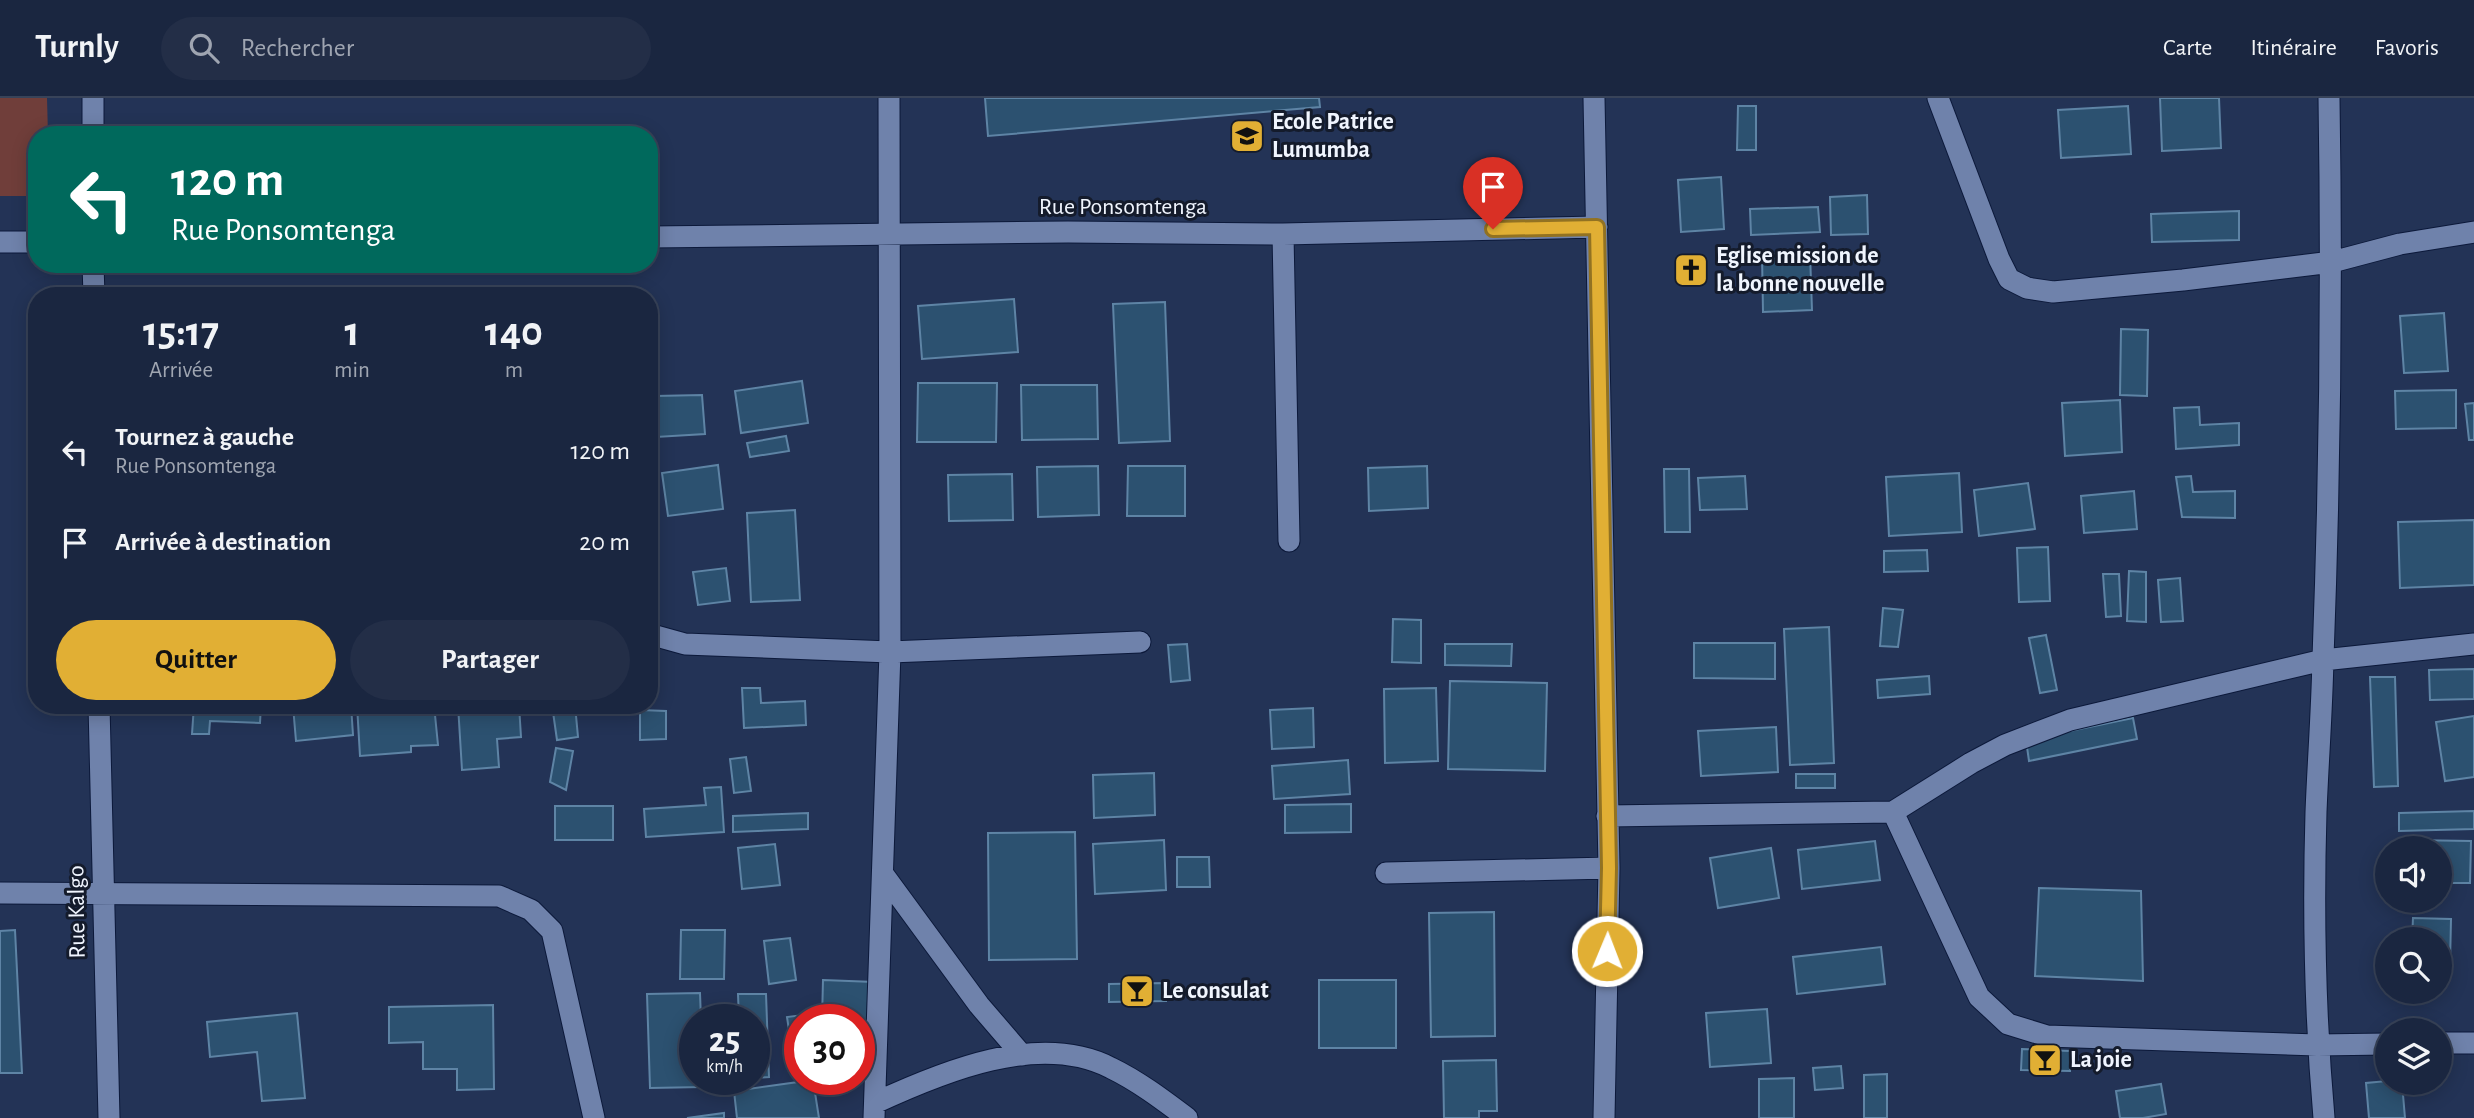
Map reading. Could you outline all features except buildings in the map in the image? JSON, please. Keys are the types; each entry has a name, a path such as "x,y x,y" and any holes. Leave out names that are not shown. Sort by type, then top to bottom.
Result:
{"street":[{"path":"93,98 93,126"},
{"path":"875,1111 890,652 889,98"},
{"path":"1594,98 1609,868 1604,1118"},
{"path":"1938,98 1999,259 2009,279 2027,288 2053,292 2332,262 2400,244 2474,232"},
{"path":"2324,1118 2317,1045 2315,946 2316,813 2323,660 2332,262 2329,98"},
{"name":"Rue Ponsomtenga","path":"658,237 1068,232 1283,234 1597,227"},
{"path":"1283,234 1289,541"},
{"path":"0,242 28,242"},
{"path":"658,636 685,644 890,652 1140,642"},
{"path":"1607,816 1893,812 1970,763 2047,727 2323,660 2474,644"},
{"name":"Rue Kalgo","path":"99,714 109,1118"},
{"path":"1893,812 1979,997 2008,1024 2047,1036 2317,1045 2375,1044"},
{"path":"1386,873 1609,868"},
{"path":"883,874 979,1005 1022,1055"},
{"path":"0,893 499,896 531,910 552,931 594,1118"},
{"path":"2452,1044 2474,1043"},
{"path":"875,1111 928,1079 973,1064 1022,1055 1065,1054 1109,1067 1164,1100 1186,1118"}],"shaded area":[{"path":"0,98 47,98 48,126 28,126 28,196 0,196"}],"place":[{"name":"Ecole Patrice Lumumba","path":"1247,136"},
{"name":"Eglise mission de la bonne nouvelle","path":"1691,270"},
{"name":"Le consulat","path":"1137,991"},
{"name":"La joie","path":"2045,1060"}],"route":[{"path":"1493,229 1597,227 1609,868 1607,951"}]}
